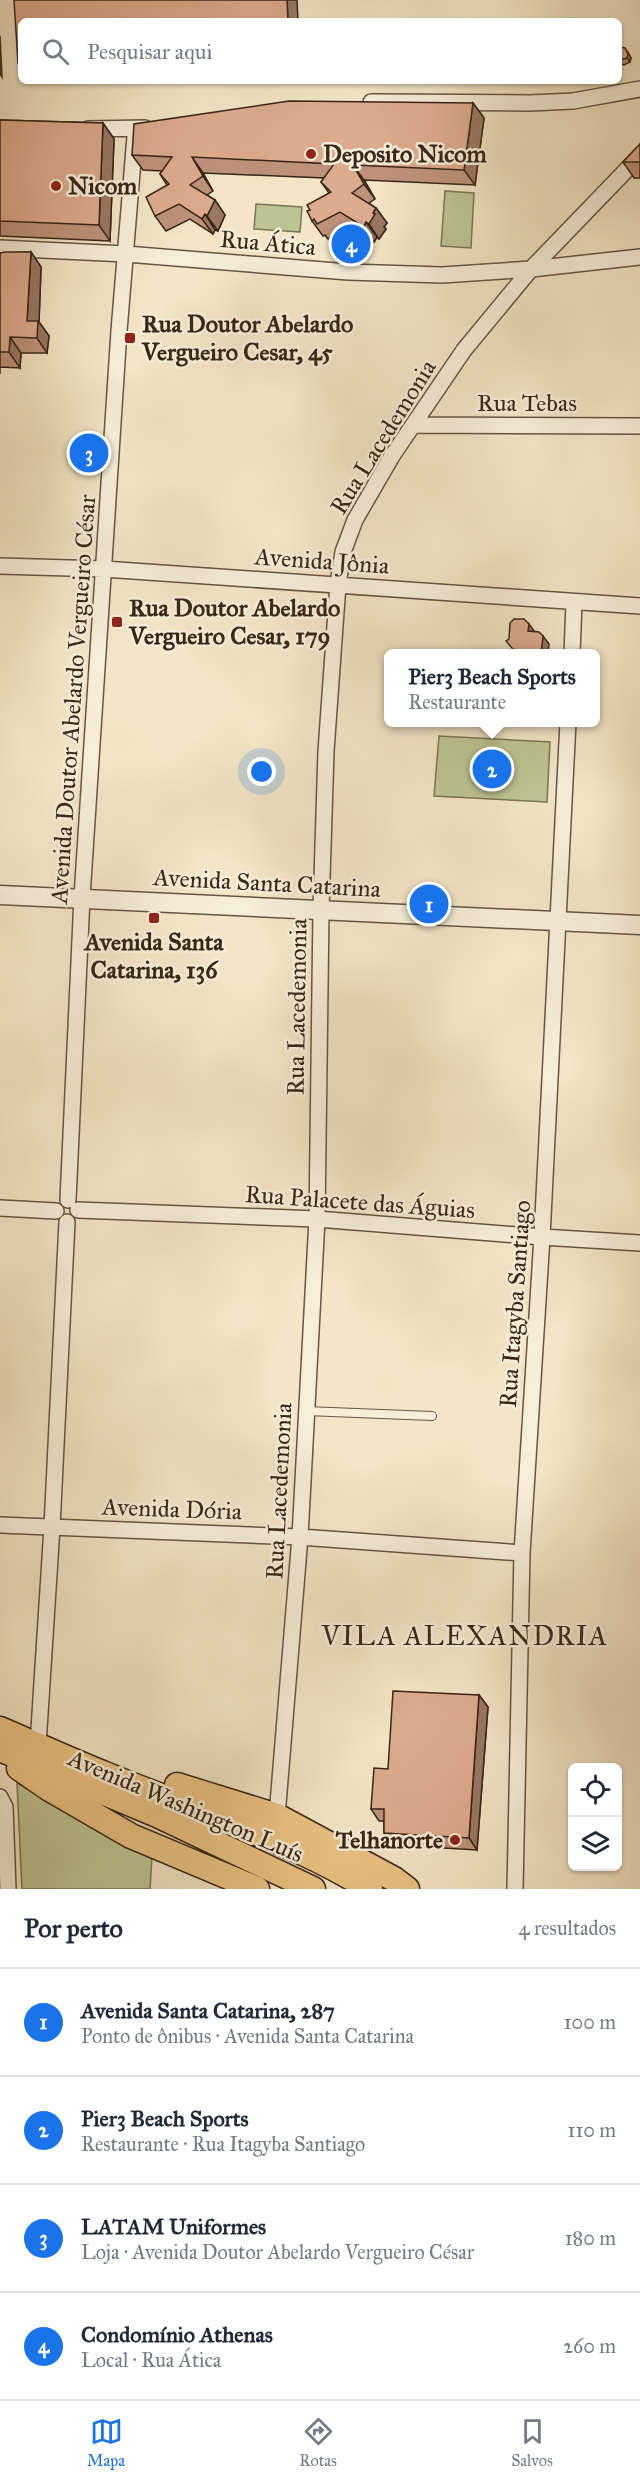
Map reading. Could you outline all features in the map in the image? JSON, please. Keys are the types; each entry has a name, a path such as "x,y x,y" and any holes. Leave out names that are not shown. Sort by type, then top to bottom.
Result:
{"highway":[{"name":"Avenida Washington Luís","path":"0,1729 104,1774 221,1818 285,1846 370,1889"},
{"path":"46,1748 117,1767 277,1816 363,1862 407,1889"},
{"name":"Avenida Washington Luís","path":"0,1749 158,1815 313,1889"},
{"path":"0,1755 48,1788 131,1836 257,1889"}],"street":[{"path":"358,102 530,103 573,101 640,89"},
{"path":"68,128 135,130 158,126"},
{"name":"Avenida Doutor Abelardo Vergueiro César","path":"46,1748 52,1527 82,897 118,331 135,130"},
{"name":"Rua Lacedemonia","path":"277,1816 300,1537 317,1219 321,910 326,751 338,584 343,552 355,520 392,456 464,350 531,269 640,156"},
{"name":"Rua Ática","path":"0,249 126,254 348,272 442,274 531,269 640,257"},
{"name":"Rua Tebas","path":"413,425 640,426"},
{"name":"Avenida Jônia","path":"0,566 104,569 640,606"},
{"path":"572,649 574,602"},
{"name":"Rua Itagyba Santiago","path":"515,1889 522,1553 542,1238 568,727"},
{"name":"Avenida Santa Catarina","path":"0,894 640,925"},
{"name":"Rua Palacete das Águias","path":"0,1208 317,1219 542,1238 640,1243"},
{"name":"Avenida Dória","path":"0,1525 300,1537 522,1553"},
{"path":"0,1797 4,1807 8,1889"}],"lane":[{"path":"306,1412 432,1416"}],"green space":[{"path":"445,191 474,193 471,248 441,246"},
{"path":"256,204 302,207 300,232 254,229"},
{"path":"439,736 550,742 547,802 434,796"},
{"path":"17,1783 152,1857 150,1889 22,1889"}],"building":[{"path":"14,0 287,0 288,18 18,18 18,63"},
{"path":"622,48 625,48 628,54 627,58 622,60"},
{"name":"Deposito Nicom","path":"289,101 473,103 464,170 353,165 364,184 352,193 376,208 369,224 366,222 364,227 340,212 317,224 314,219 312,221 307,211 310,210 307,205 331,192 321,182 334,164 192,157 203,176 190,185 215,200 207,216 205,214 202,219 179,204 155,216 146,197 169,184 160,174 172,157 132,155 134,124"},
{"name":"Nicom","path":"0,120 103,123 99,225 0,221"},
{"path":"640,144 640,162 623,162"},
{"path":"31,252 27,321 38,321 37,338 10,337 9,352 0,352 0,253"},
{"path":"514,619 524,619 529,624 528,631 539,632 543,636 542,649 513,649 506,641 509,639 510,623"},
{"path":"393,1691 479,1695 469,1838 384,1833 384,1809 371,1809 374,1768 388,1769"}],"place":[{"name":"Deposito Nicom","path":"311,154"},
{"name":"Nicom","path":"56,186"},
{"name":"Condomínio Athenas","path":"351,244"},
{"name":"Rua Doutor Abelardo Vergueiro Cesar, 45","path":"130,338"},
{"name":"LATAM Uniformes","path":"89,453"},
{"name":"Rua Doutor Abelardo Vergueiro Cesar, 179","path":"117,622"},
{"name":"Pier3 Beach Sports","path":"492,769"},
{"name":"Avenida Santa Catarina, 287","path":"429,904"},
{"name":"Avenida Santa Catarina, 136","path":"154,918"},
{"name":"Telhanorte","path":"455,1840"}],"district":[{"name":"VILA ALEXANDRIA","path":"465,1635"}]}
